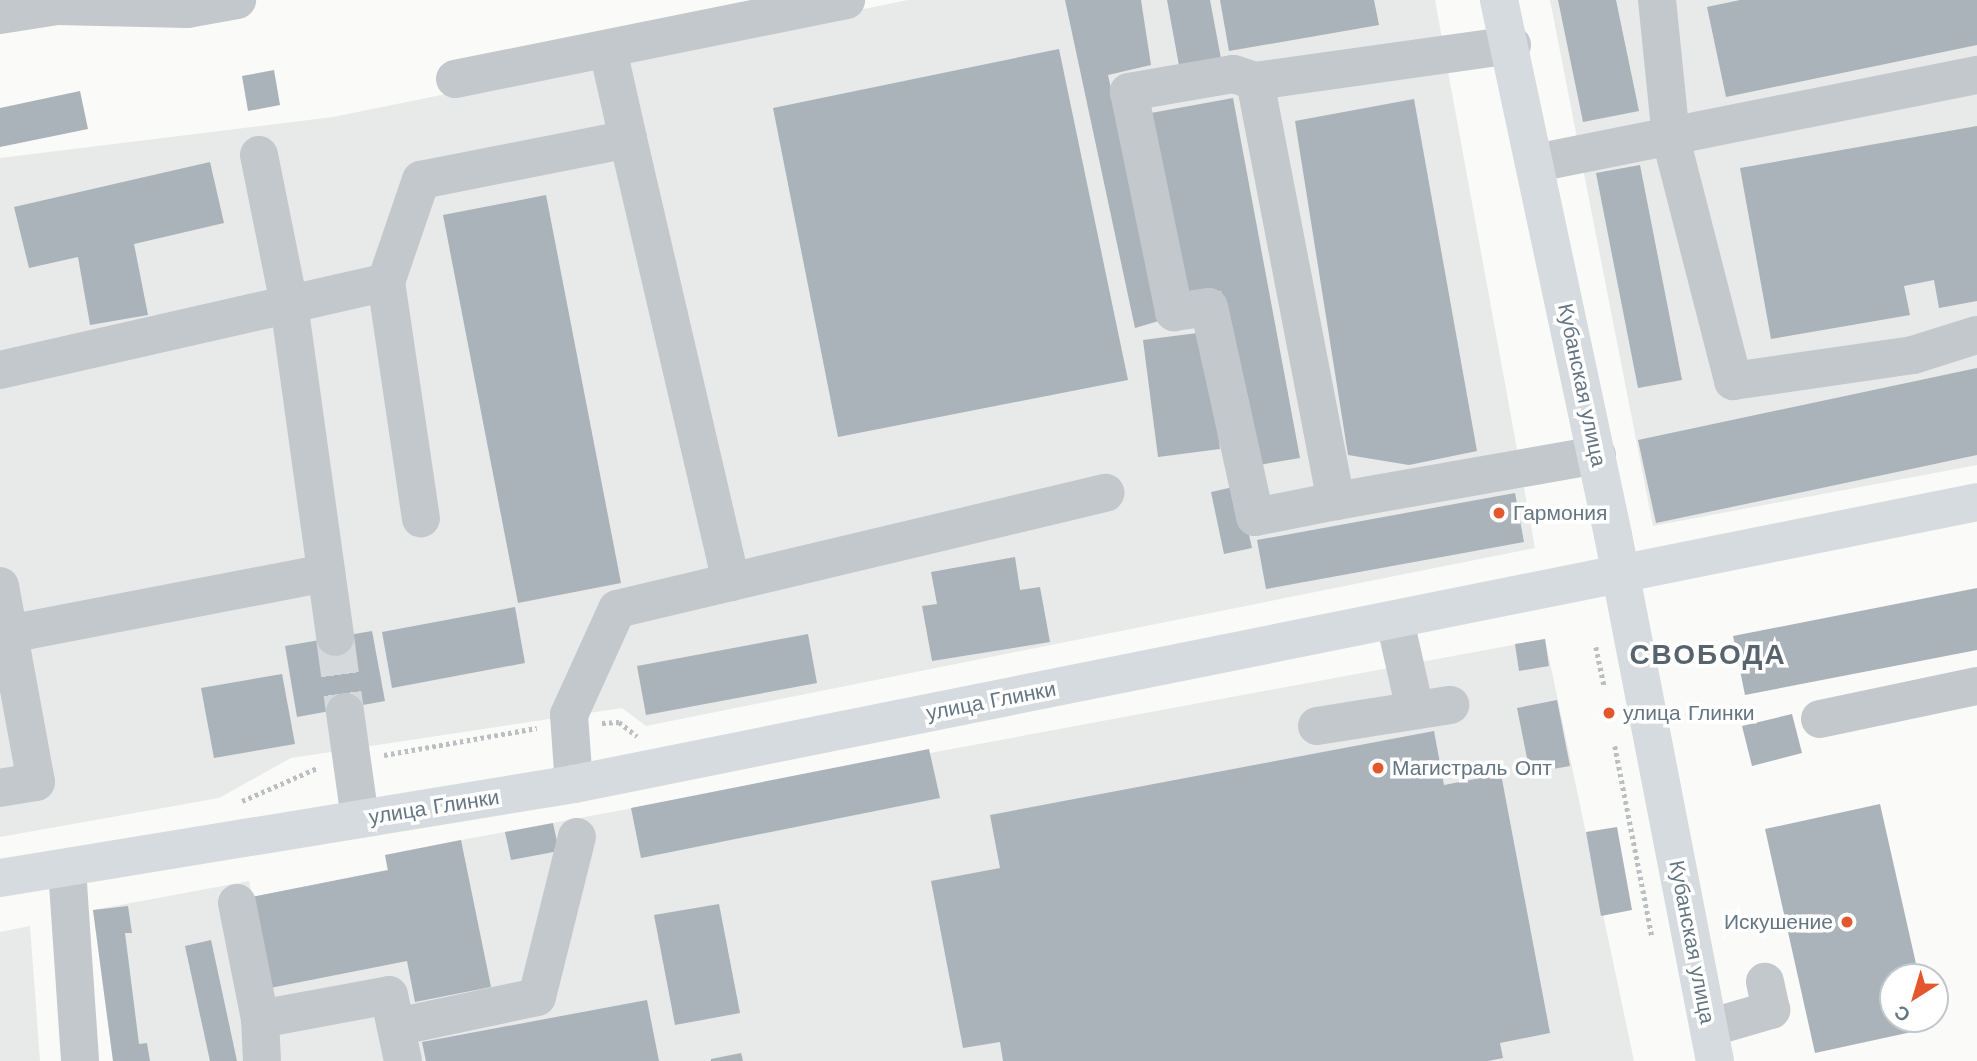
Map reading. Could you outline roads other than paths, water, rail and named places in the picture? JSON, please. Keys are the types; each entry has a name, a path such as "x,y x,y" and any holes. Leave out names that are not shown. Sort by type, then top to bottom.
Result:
{"main road":[{"name":"Кубанская улица","path":"1499,0 1512,45 1597,455 1712,1044"},
{"name":"улица Глинки","path":"0,878 574,784 1621,576 1977,502"}],"street":[{"path":"0,15 57,6 186,5 237,0"},
{"path":"455,79 846,0"},
{"path":"1657,0 1671,139 1733,381 1913,355 1977,335"},
{"path":"1512,45 1255,80 1233,74 1129,92 1174,312 1209,307 1255,517 1597,455"},
{"path":"608,50 731,582"},
{"path":"1536,163 1671,139 1977,75"},
{"path":"1255,80 1336,501"},
{"path":"421,518 386,282 421,180 628,139"},
{"path":"259,155 289,304 335,637"},
{"path":"0,370 386,282"},
{"path":"574,784 570,725 617,609 1107,493"},
{"path":"9,634 326,573"},
{"path":"0,586 36,782 0,789"},
{"path":"1317,726 1432,708 1395,621"},
{"path":"1820,719 1977,686"},
{"path":"345,712 360,819"},
{"path":"260,1019 389,995 400,1044 537,997 577,836"},
{"path":"67,869 80,1061"},
{"path":"237,903 260,1019 262,1061"},
{"path":"1712,1044 1771,1010 1765,982"}],"tunnel":[{"path":"335,637 345,712"}],"place":[{"name":"Гармония","path":"1499,513"},
{"name":"улица Глинки","path":"1609,713"},
{"name":"Магистраль Опт","path":"1378,768"},
{"name":"Искушение","path":"1847,922"}],"district":[{"name":"СВОБОДА","path":"1708,655"}]}
